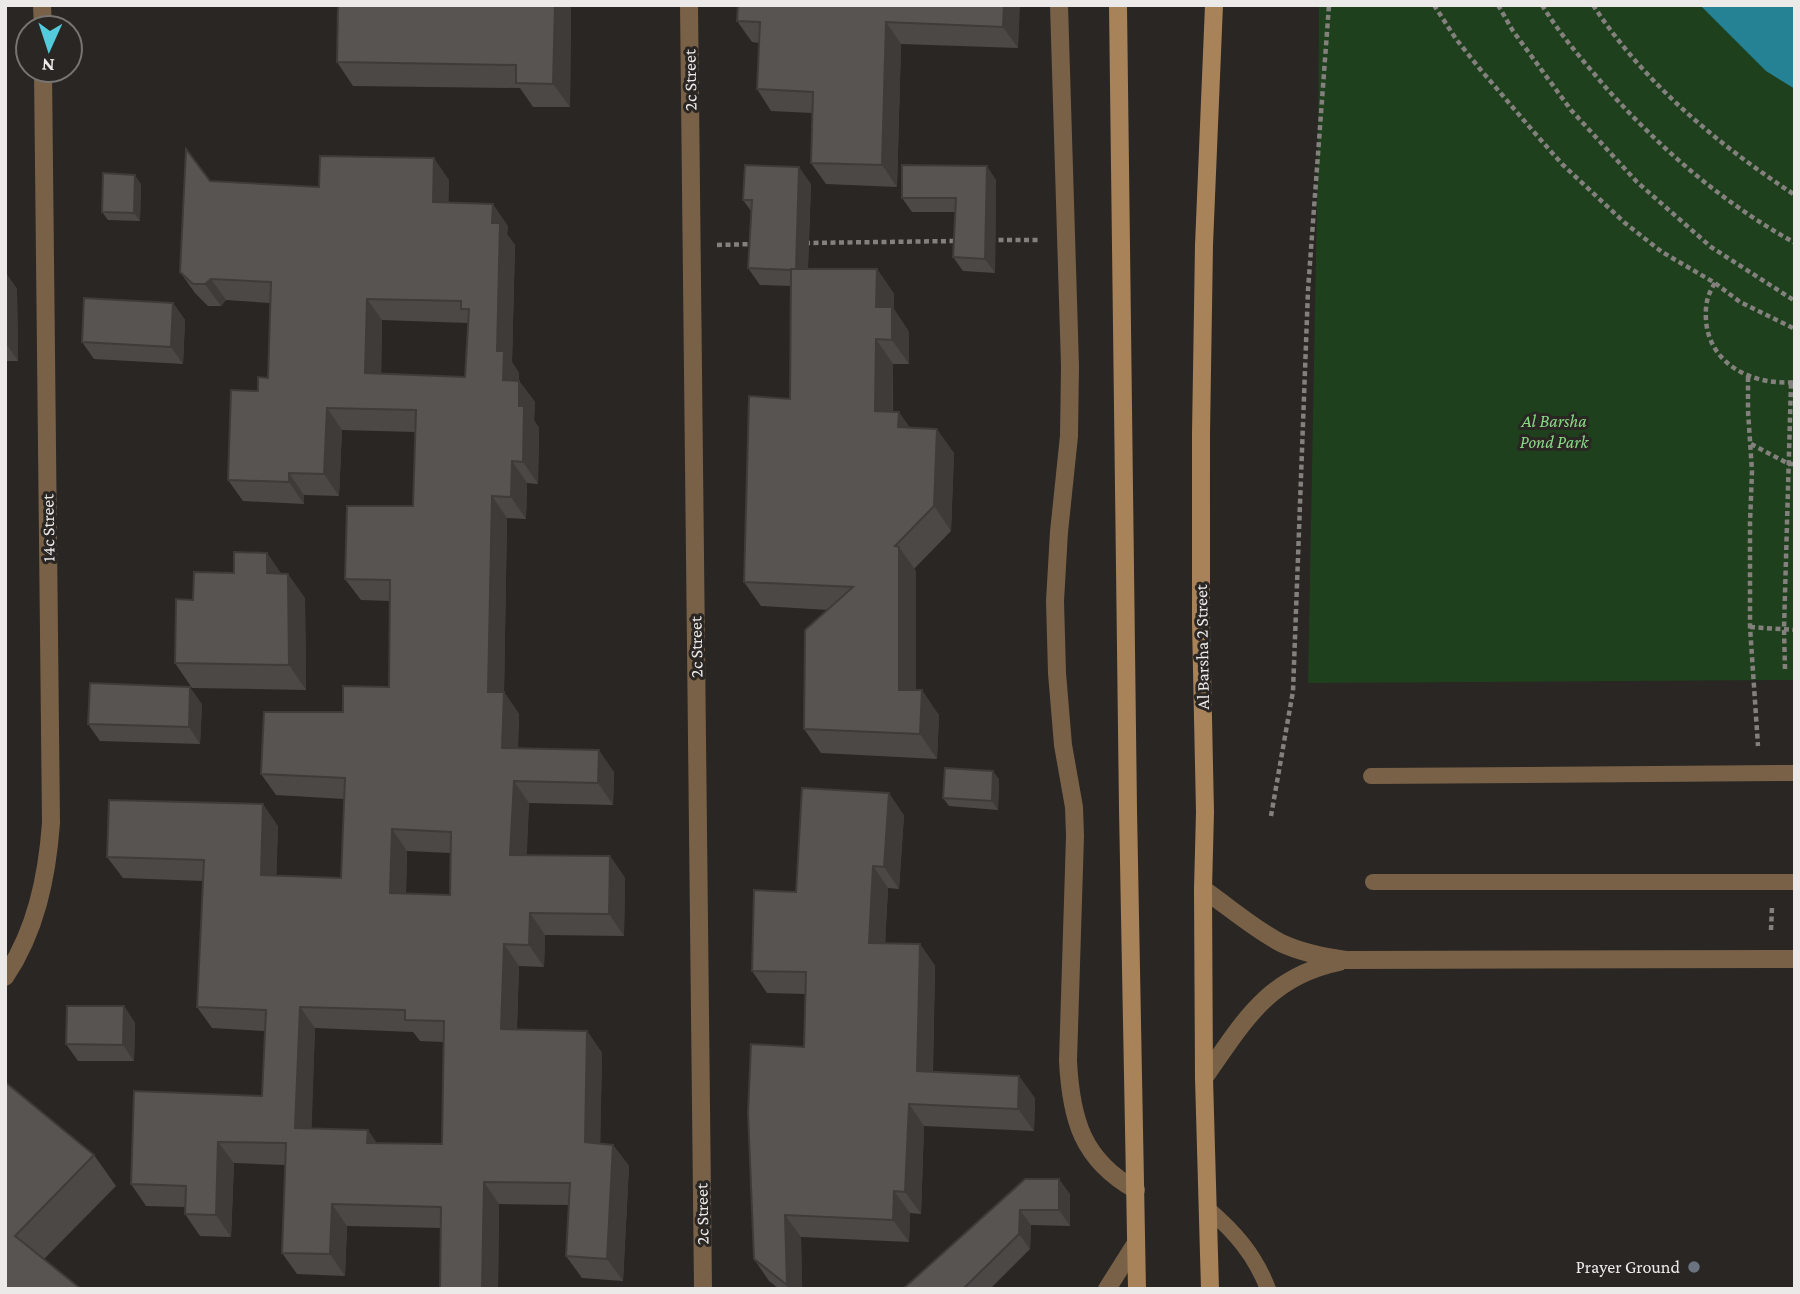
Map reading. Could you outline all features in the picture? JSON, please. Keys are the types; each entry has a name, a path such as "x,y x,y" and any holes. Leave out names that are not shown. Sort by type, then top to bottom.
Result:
{"street":[{"name":"2c Street","path":"689,5 703,1289"},
{"path":"1059,5 1070,366 1069,436 1055,601 1056,673 1063,745 1074,807 1075,836 1068,1060 1076,1117 1086,1143 1106,1171 1136,1190"},
{"path":"1118,5 1137,1289"},
{"name":"Al Barsha 2 Street","path":"1210,1289 1203,1079 1205,811 1201,434 1204,245 1214,5"},
{"name":"14c Street","path":"5,977 25,942 36,914 47,864 51,823 43,84"},
{"path":"1203,889 1263,933 1283,944 1303,952 1346,960 1795,959"},
{"path":"1203,1079 1261,1001 1298,975 1321,965 1346,960"},
{"path":"1107,1289 1136,1242"}],"lane":[{"path":"1371,776 1795,773"},
{"path":"1373,881 1795,881"},
{"path":"1208,1209 1229,1226 1247,1247 1268,1289"}],"path":[{"path":"1271,816 1293,691 1307,290 1329,5"},
{"path":"1434,5 1480,69 1562,164 1625,223 1662,252 1715,283 1740,302 1795,328"},
{"path":"1498,5 1513,31 1571,110 1637,182 1711,247 1795,300"},
{"path":"1542,5 1582,60 1654,139 1690,172 1730,202 1795,243"},
{"path":"1593,5 1632,57 1670,98 1712,136 1795,195"},
{"path":"983,240 1066,239"},
{"path":"803,243 969,241"},
{"path":"692,245 761,244"},
{"path":"1715,283 1708,293 1706,327 1718,355 1732,368 1748,377 1769,382 1793,383 1784,629 1786,669"},
{"path":"1748,377 1751,444 1750,627 1760,773"},
{"path":"1751,444 1792,464"},
{"path":"1750,627 1795,630"},
{"path":"1770,959 1773,881"}],"green space":[{"name":"Al Barsha Pond Park","path":"1319,5 1795,5 1795,680 1308,683"}],"water":[{"path":"1700,5 1795,5 1795,89 1766,71"}],"building":[{"path":"338,5 555,5 553,84 516,83 516,65 337,62"},
{"path":"738,5 1004,5 1003,27 886,22 882,165 811,163 813,92 757,89 760,22 737,21"},
{"path":"186,149 210,181 319,187 320,156 434,158 433,202 493,204 492,223 500,223 497,351 504,351 503,380 519,381 519,406 524,406 523,462 512,461 511,497 492,496 488,692 504,692 502,748 599,750 598,783 514,781 510,855 610,856 609,914 530,913 529,945 504,944 501,1029 587,1031 585,1142 613,1145 607,1259 566,1256 570,1183 484,1182 482,1289 440,1289 441,1207 332,1204 330,1254 282,1253 286,1143 218,1142 216,1215 185,1214 186,1186 131,1184 134,1091 262,1096 266,1010 197,1007 204,860 107,857 109,800 263,804 261,875 341,878 345,778 261,774 264,712 343,712 343,686 389,687 390,580 345,579 347,506 413,506 416,410 327,408 324,474 289,473 289,482 228,480 231,390 258,391 258,377 268,378 271,282 211,279 205,284 193,284 180,272","holes":["367,299 461,301 461,309 469,309 465,377 365,373","392,829 451,832 450,895 390,893","300,1007 405,1010 405,1020 444,1021 442,1144 367,1143 368,1130 295,1128"]},
{"path":"745,165 799,167 796,269 748,268 752,200 743,200"},
{"path":"902,165 987,166 985,259 953,257 956,198 902,198"},
{"path":"103,173 135,175 134,213 102,212"},
{"path":"791,269 877,269 876,307 892,307 892,340 876,339 875,411 899,412 898,427 937,429 934,506 895,546 899,547 899,690 922,690 920,734 804,729 805,630 853,587 744,582 749,396 790,399"},
{"path":"84,298 173,303 171,347 82,342"},
{"path":"234,552 267,553 267,573 288,574 289,665 175,663 176,599 193,600 194,572 234,573"},
{"path":"90,683 190,687 189,727 88,724"},
{"path":"945,768 993,771 992,801 943,798"},
{"path":"802,788 889,793 884,867 873,866 869,943 920,944 917,1071 1019,1076 1018,1109 909,1104 905,1192 894,1191 893,1220 785,1215 787,1285 754,1259 748,1113 751,1044 804,1047 806,972 752,971 754,890 796,892"},
{"path":"67,1006 124,1006 123,1045 66,1044"},
{"path":"5,1082 94,1155 15,1236 81,1289 5,1289"},
{"path":"1025,1179 1059,1179 1059,1210 1020,1210 1019,1234 963,1289 903,1289"}],"place":[{"name":"Prayer Ground","path":"1694,1267"}]}
